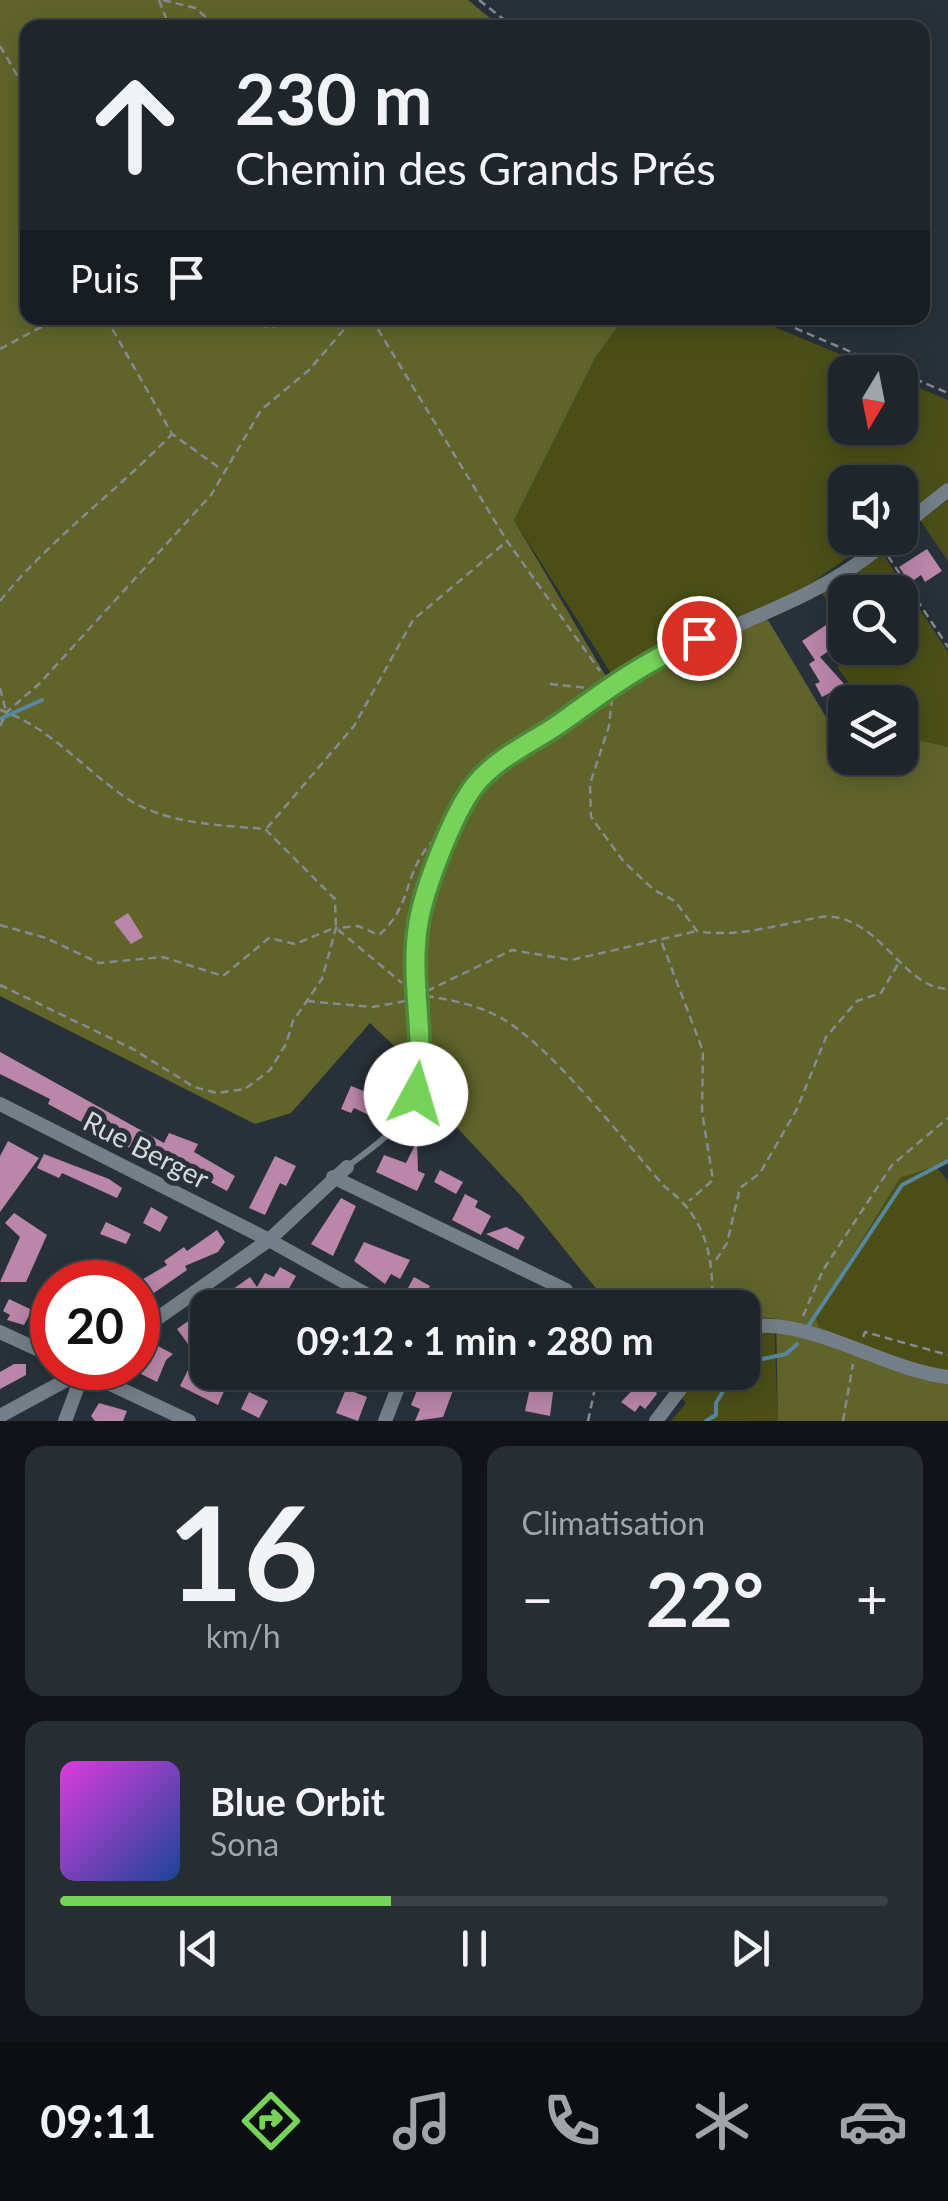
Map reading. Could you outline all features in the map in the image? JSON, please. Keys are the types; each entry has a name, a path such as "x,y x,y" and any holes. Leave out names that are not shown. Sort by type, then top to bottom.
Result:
{"street":[{"path":"918,514 948,490"},
{"path":"607,686 667,651 800,596 865,555"},
{"name":"Rue Berger","path":"3,1110 269,1240 359,1290"},
{"path":"160,1317 269,1240 347,1167"},
{"path":"333,1177 566,1290"},
{"path":"760,1324 948,1377"},
{"path":"0,1332 30,1346"},
{"path":"0,1416 45,1390"},
{"path":"66,1421 76,1390"},
{"path":"125,1390 189,1421"},
{"path":"385,1421 397,1390"},
{"path":"656,1421 679,1390"}],"lane":[{"path":"347,1167 394,1131 416,1094 423,1059 414,993 418,926 432,872 473,787 490,769 607,686"}],"path":[{"path":"161,0 195,8 209,20"},
{"path":"479,0 504,20"},
{"path":"0,46 20,80"},
{"path":"0,349 45,325"},
{"path":"110,325 172,434 222,470"},
{"path":"0,726 7,712 150,565 211,495 222,470 261,410 309,370 348,325"},
{"path":"375,325 507,541 612,690 611,708 590,784 591,817 624,862 654,890 675,901 697,931"},
{"path":"788,325 948,392"},
{"path":"0,602 32,561 118,490 172,434"},
{"path":"266,829 354,726 414,620 507,541"},
{"path":"894,555 948,647"},
{"path":"550,684 607,686"},
{"path":"0,688 7,712"},
{"path":"0,710 55,741 125,798 193,824 266,829 335,899 336,928 322,979 305,1002 270,1070 245,1089 217,1093 194,1087 132,1049 0,985"},
{"path":"0,924 46,938 99,963 163,956 223,976 269,938 295,944 336,928 358,926 379,935 398,918 412,873 440,834"},
{"path":"305,1002 315,999 372,1007 404,1003 414,993 436,989 512,950 571,960 697,931 723,936 832,916 874,931 899,963 938,989 948,990"},
{"path":"336,928 414,993 457,1001 506,1020 541,1050 666,1187 687,1203 714,1262 713,1290"},
{"path":"662,942 703,1051 702,1112 713,1180 687,1203"},
{"path":"714,1262 727,1243 740,1188 760,1173 797,1109 826,1037 857,1001 880,993 899,963"},
{"path":"796,1332 823,1270 892,1165 948,1118"},
{"path":"866,1332 948,1355"},
{"path":"842,1421 857,1350"},
{"path":"588,1421 595,1390"}],"green space":[{"path":"0,0 468,0 492,20 20,20 20,325 619,325 595,358 514,520 611,685 731,627 768,620 828,721 828,775 918,775 918,741 948,747 948,1162 900,1178 815,1316 819,1327 948,1377 948,1421 778,1421 776,1319 760,1317 760,1290 597,1290 522,1197 450,1120 407,1058 370,1023 291,1113 255,1124 0,996"},
{"path":"619,325 770,325 842,355 828,355 828,445 918,445 918,388 948,400 948,486 918,507 918,465 828,465 828,555 851,555 792,597 684,637 614,678 514,520 595,358"},
{"path":"948,500 948,561 920,520"},
{"path":"884,555 897,575 851,575"},
{"path":"918,607 948,652 948,747 918,741 918,685 850,685 837,667 918,665"},
{"path":"936,1166 948,1181 948,1377 819,1327 814,1316 900,1178"},
{"path":"760,1317 774,1319 778,1421 671,1421 686,1403 676,1390 760,1390"}],"building":[{"path":"927,549 942,571 925,582 921,575 904,575 899,567"},
{"path":"826,625 828,652 820,657 845,685 828,685 828,694 822,697 815,684 820,682 809,664 815,660 802,641"},
{"path":"128,913 143,937 131,944 114,922"},
{"path":"0,1052 164,1143 169,1133 198,1144 194,1152 235,1176 227,1191 199,1176 191,1189 183,1185 190,1171 167,1159 163,1166 48,1104 50,1099 0,1074"},
{"path":"351,1086 392,1102 382,1121 354,1108 351,1113 341,1109"},
{"path":"8,1141 39,1158 0,1212 0,1156"},
{"path":"417,1141 418,1171 425,1174 417,1191 376,1172 384,1155 406,1163"},
{"path":"44,1154 109,1179 122,1188 117,1198 62,1173 59,1178 37,1168"},
{"path":"275,1156 296,1166 286,1186 280,1183 265,1215 249,1208"},
{"path":"440,1170 463,1182 456,1194 434,1182"},
{"path":"465,1194 478,1201 475,1207 491,1216 481,1235 452,1220"},
{"path":"341,1198 356,1206 333,1256 311,1244"},
{"path":"151,1207 168,1217 160,1232 143,1223"},
{"path":"14,1213 47,1235 36,1260 30,1260 26,1282 0,1282 20,1237 5,1223"},
{"path":"106,1222 131,1234 126,1244 100,1234"},
{"path":"506,1227 525,1237 518,1250 486,1234"},
{"path":"217,1230 225,1242 218,1252 185,1266 187,1270 160,1289 160,1269 167,1265 164,1261 184,1247 187,1251"},
{"path":"364,1242 410,1260 400,1279 391,1274 385,1284 354,1261"},
{"path":"280,1267 296,1276 288,1290 232,1290 250,1277 257,1287 265,1273 274,1277"},
{"path":"414,1277 430,1286 428,1290 407,1290"},
{"path":"9,1299 30,1309 30,1314 24,1325 7,1320 10,1315 3,1311"},
{"path":"190,1320 190,1343 188,1344 177,1329"},
{"path":"160,1347 173,1354 160,1375"},
{"path":"14,1364 26,1364 26,1375 0,1389 0,1372"},
{"path":"188,1370 190,1390 225,1390 218,1405 180,1386"},
{"path":"346,1390 367,1397 358,1421 336,1413"},
{"path":"417,1390 453,1390 443,1417 415,1421 420,1409 411,1405"},
{"path":"530,1390 553,1390 550,1416 525,1411"},
{"path":"633,1390 655,1390 657,1394 645,1409 640,1405 635,1412 621,1402"},
{"path":"249,1392 268,1401 259,1418 241,1409"},
{"path":"99,1403 127,1411 123,1421 95,1421 91,1416"}],"waterway":[{"path":"0,719 42,700"},
{"path":"809,1325 902,1185 948,1161"},
{"path":"706,1421 716,1415 716,1403 731,1378 755,1372 758,1360 786,1354 797,1344"}],"route":[{"path":"416,1094 423,1059 414,993 418,926 432,872 473,787 490,769 608,685 667,651 699,638"}]}
